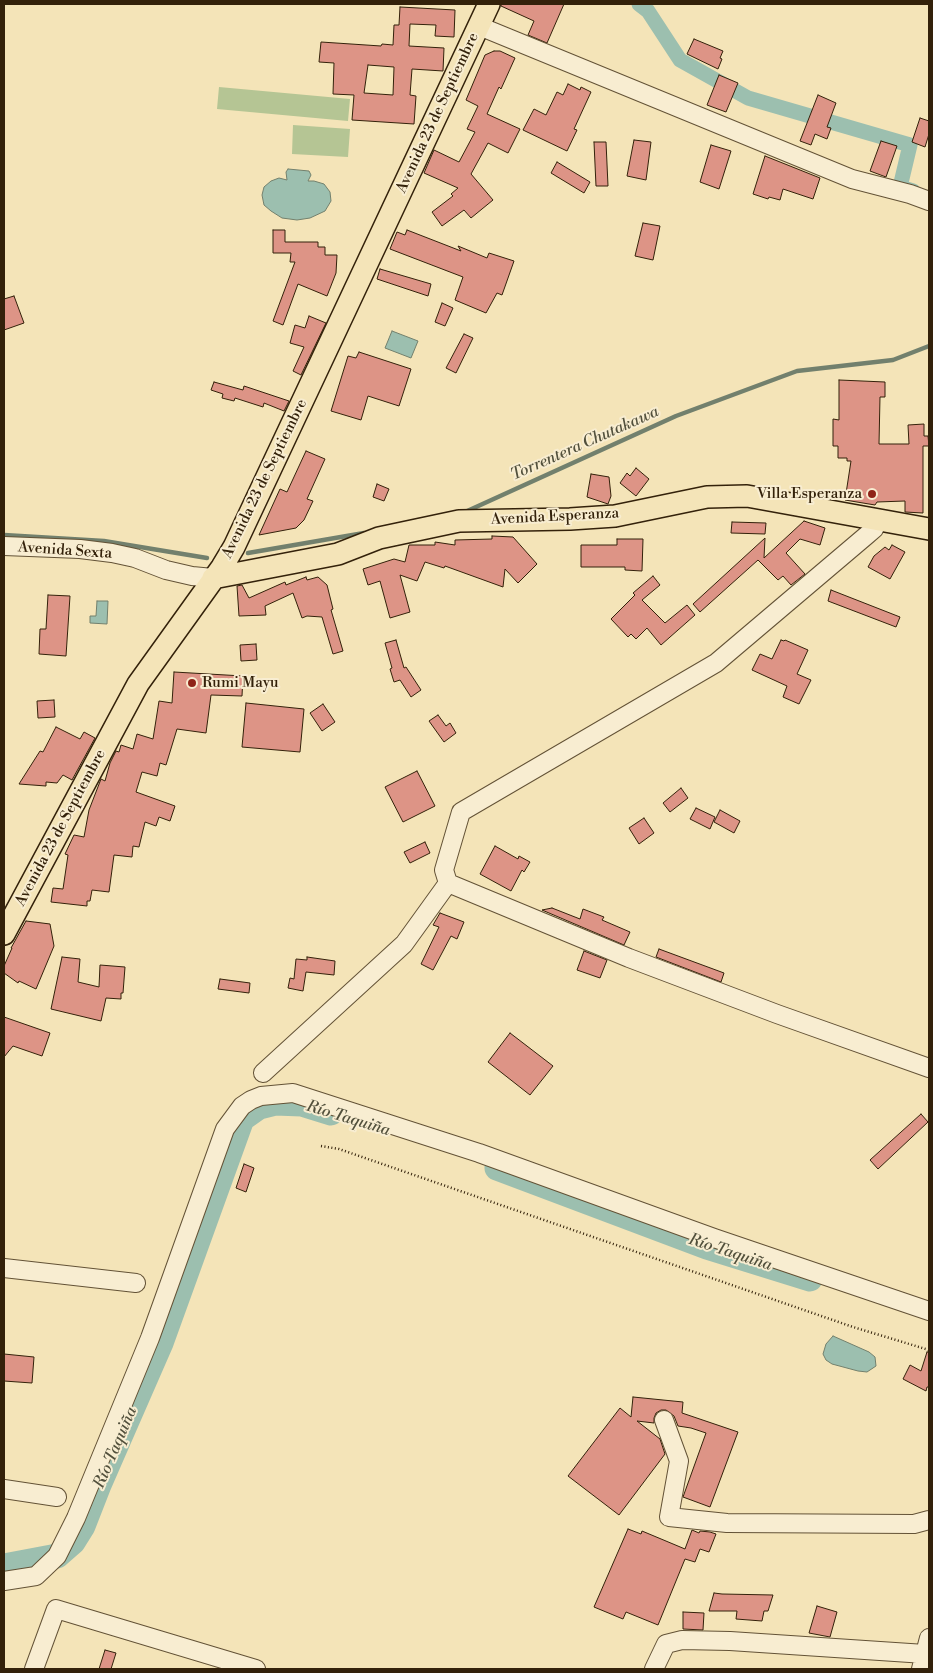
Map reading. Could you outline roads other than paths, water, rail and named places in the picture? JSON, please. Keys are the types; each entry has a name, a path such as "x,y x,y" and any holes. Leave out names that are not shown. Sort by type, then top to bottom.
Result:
{"main road":[{"name":"Avenida 23 de Septiembre","path":"4,934 138,684 234,547 489,4"},
{"name":"Avenida Esperanza","path":"218,572 338,554 379,538 459,521 570,519 615,516 707,497 747,496 929,529"}],"street":[{"path":"479,26 852,179 910,194 929,201"},
{"path":"448,883 444,870 461,812 716,663 868,535 878,520"},
{"name":"Avenida Sexta","path":"4,546 80,549 112,553 135,558 166,570 192,576 218,572"},
{"path":"448,883 629,958 776,1014 929,1068"},
{"path":"263,1073 404,944 448,883"},
{"path":"4,1581 36,1576 57,1556 76,1518 150,1338 225,1129 242,1106 261,1096 293,1093 469,1150 714,1238 929,1311"},
{"path":"4,1268 136,1283"},
{"path":"664,1420 679,1461 669,1517 733,1523 914,1524 929,1520"},
{"path":"4,1489 57,1497"},
{"path":"34,1669 56,1609 256,1669"},
{"path":"654,1669 666,1644 682,1640 730,1641 925,1654"}],"waterway":[{"path":"639,4 648,11 680,60 748,98 910,145 900,187 913,191"},
{"name":"Torrentera Chutakawa","path":"465,512 676,416 797,371 893,360 929,346"},
{"name":"Torrentera Chutakawa","path":"248,553 364,533"},
{"name":"Torrentera Chutakawa","path":"4,535 104,541 207,558"},
{"name":"Río Taquiña","path":"4,1566 57,1556 73,1542 83,1526 161,1343 242,1119 259,1107 275,1103 302,1104 331,1113"},
{"name":"Río Taquiña","path":"497,1168 707,1247 810,1279"}],"place":[{"name":"Villa Esperanza","path":"872,494"},
{"name":"Rumi Mayu","path":"192,683"}]}
